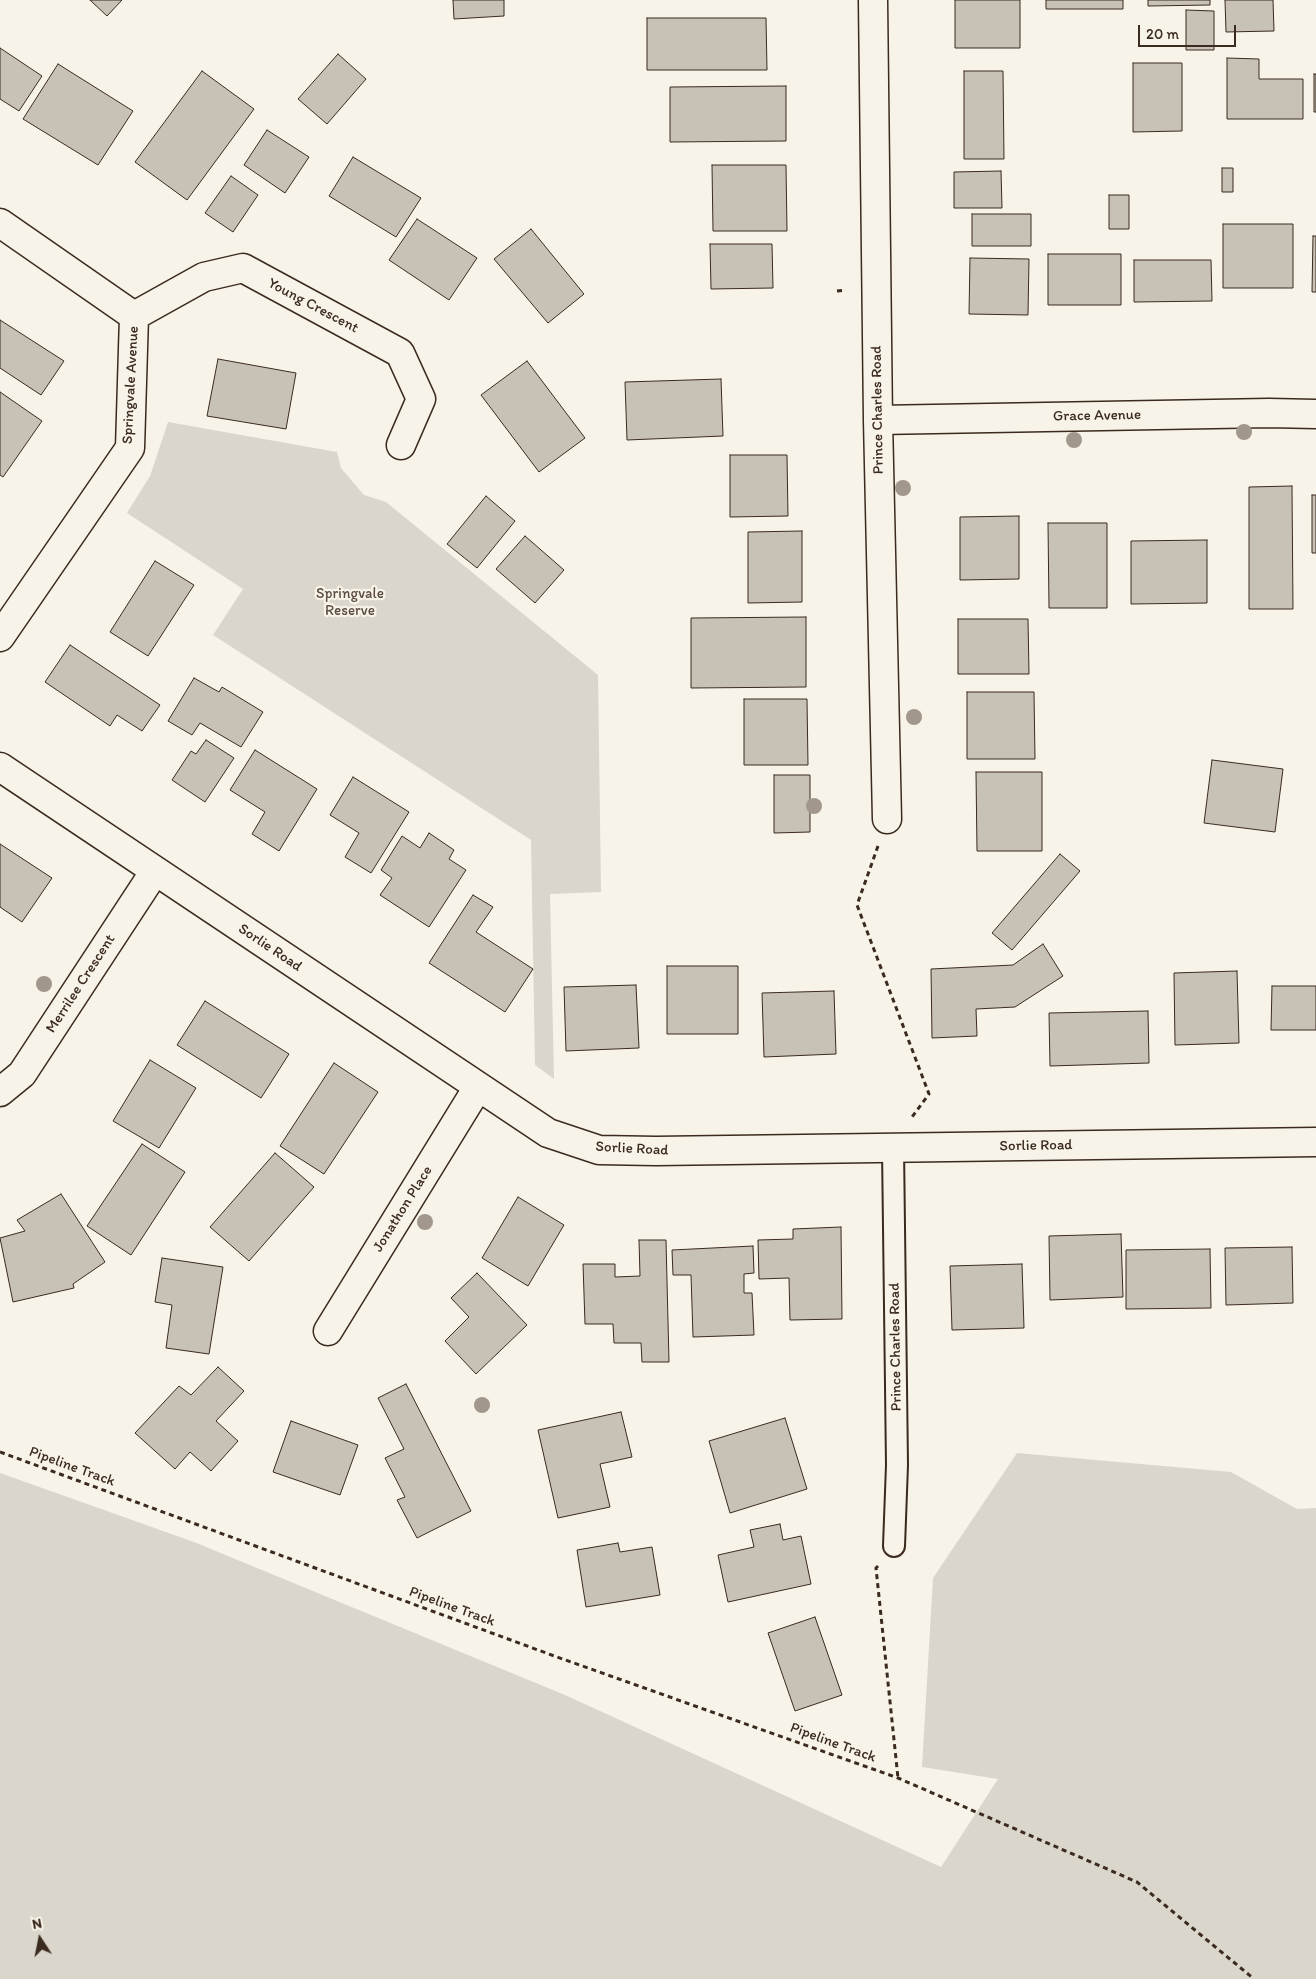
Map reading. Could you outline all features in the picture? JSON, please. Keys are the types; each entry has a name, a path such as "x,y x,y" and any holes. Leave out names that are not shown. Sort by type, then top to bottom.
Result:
{"street":[{"name":"Prince Charles Road","path":"873,0 878,420 887,819"},
{"name":"Springvale Avenue","path":"0,223 134,316 130,448 0,637"},
{"name":"Young Crescent","path":"134,316 204,277 243,268 400,353 421,399 401,445"},
{"name":"Grace Avenue","path":"878,420 1259,413 1316,414"},
{"name":"Sorlie Road","path":"0,767 548,1133 599,1150 656,1152 1316,1142"},
{"name":"Merrilee Crescent","path":"0,1092 22,1074 155,871"},
{"name":"Jonathon Place","path":"328,1331 478,1088"}],"lane":[{"name":"Prince Charles Road","path":"893,1148 897,1465 894,1546"}],"path":[{"path":"872,863 858,905 930,1094"},
{"name":"Pipeline Track","path":"0,1452 566,1660 898,1778 1137,1882 1254,1979"},
{"path":"894,1546 876,1568 898,1778"}],"green space":[{"name":"Springvale Reserve","path":"168,422 337,452 341,468 364,495 386,502 598,675 601,892 550,894 554,1079 535,1065 531,840 213,635 243,589 127,513 150,476"},
{"path":"1017,1453 1231,1472 1297,1509 1316,1508 1316,1979 0,1979 0,1473 194,1542 565,1695 941,1867 998,1779 922,1767 933,1578"}],"building":[{"path":"90,0 122,0 107,16"},
{"path":"453,0 504,0 504,16 454,19"},
{"path":"955,0 1020,0 1020,48 955,48"},
{"path":"1046,0 1123,0 1123,9 1046,9"},
{"path":"1148,0 1210,0 1210,5 1148,6"},
{"path":"1225,0 1273,0 1274,31 1226,32"},
{"path":"1186,10 1214,11 1214,50 1186,50"},
{"path":"647,18 766,18 767,70 647,70"},
{"path":"0,48 42,76 19,111 0,99"},
{"path":"338,54 366,79 327,124 298,99"},
{"path":"1227,58 1259,59 1259,79 1303,79 1303,119 1227,119"},
{"path":"1133,63 1182,63 1182,131 1133,132"},
{"path":"58,64 133,111 98,165 23,119"},
{"path":"202,71 254,109 187,200 135,162"},
{"path":"964,71 1003,71 1004,159 964,159"},
{"path":"1314,74 1316,74 1316,112 1314,112"},
{"path":"786,86 786,141 670,142 670,87"},
{"path":"267,130 309,157 285,193 244,165"},
{"path":"353,157 421,198 396,237 329,196"},
{"path":"712,165 786,165 787,231 713,231"},
{"path":"1222,168 1233,168 1233,192 1222,192"},
{"path":"1001,171 1002,208 954,208 954,172"},
{"path":"231,176 258,195 233,232 205,213"},
{"path":"1109,195 1129,195 1129,229 1109,229"},
{"path":"972,214 1031,214 1031,246 972,246"},
{"path":"417,219 477,258 449,300 389,260"},
{"path":"1223,224 1293,224 1293,288 1223,288"},
{"path":"531,229 584,294 548,323 494,259"},
{"path":"1313,236 1316,236 1316,292 1312,292"},
{"path":"710,244 772,244 773,288 711,289"},
{"path":"1048,254 1121,254 1121,305 1048,305"},
{"path":"970,258 1029,259 1028,315 969,314"},
{"path":"1134,260 1211,260 1212,301 1134,302"},
{"path":"0,320 64,361 41,395 0,368"},
{"path":"218,359 296,373 286,429 207,416"},
{"path":"527,361 585,438 539,472 481,395"},
{"path":"721,379 723,436 627,440 625,382"},
{"path":"0,392 42,421 3,477 0,475"},
{"path":"730,455 787,455 788,516 730,517"},
{"path":"1292,486 1293,609 1249,609 1249,487"},
{"path":"1312,495 1316,495 1316,553 1312,553"},
{"path":"486,496 515,521 477,568 447,544"},
{"path":"1019,516 1019,579 960,580 960,517"},
{"path":"1048,523 1107,523 1107,608 1049,608"},
{"path":"802,531 802,602 748,603 748,532"},
{"path":"525,536 564,570 535,603 496,569"},
{"path":"1207,540 1207,603 1131,604 1131,541"},
{"path":"155,561 194,585 148,656 110,632"},
{"path":"806,617 806,687 691,688 691,618"},
{"path":"958,619 1028,619 1029,674 958,674"},
{"path":"70,645 160,705 142,731 117,715 110,726 45,682"},
{"path":"194,678 219,692 222,687 263,712 241,747 200,723 192,735 168,721"},
{"path":"967,692 1034,692 1035,759 967,759"},
{"path":"744,699 807,699 808,765 744,765"},
{"path":"206,740 234,758 205,802 172,780 191,751 196,754"},
{"path":"255,750 317,789 279,851 252,834 265,812 230,790"},
{"path":"1212,760 1283,769 1275,832 1204,823"},
{"path":"976,772 1042,772 1042,851 977,851"},
{"path":"774,775 810,775 810,832 774,833"},
{"path":"353,777 409,812 371,873 345,857 359,833 330,815"},
{"path":"429,833 454,850 449,859 466,870 429,927 380,895 392,878 381,870 402,836 420,848"},
{"path":"0,844 52,878 22,922 0,907"},
{"path":"1060,854 1080,871 1012,950 992,933"},
{"path":"473,895 493,907 476,932 533,969 505,1012 429,963"},
{"path":"1043,944 1063,976 1015,1007 976,1009 977,1036 932,1038 931,969 1013,965"},
{"path":"667,966 738,966 738,1034 667,1034"},
{"path":"1237,971 1239,1043 1175,1045 1174,973"},
{"path":"636,985 639,1048 566,1051 564,987"},
{"path":"1272,986 1316,986 1316,1030 1271,1030"},
{"path":"834,991 836,1054 764,1057 762,993"},
{"path":"205,1001 289,1054 261,1098 177,1045"},
{"path":"1148,1011 1149,1063 1050,1066 1049,1013"},
{"path":"150,1060 196,1088 159,1148 113,1121"},
{"path":"334,1063 378,1092 324,1174 280,1146"},
{"path":"142,1144 185,1172 131,1255 87,1226"},
{"path":"275,1153 314,1187 249,1261 210,1227"},
{"path":"61,1194 105,1262 73,1284 74,1288 13,1302 0,1238 25,1231 17,1220"},
{"path":"518,1197 564,1225 528,1286 482,1258"},
{"path":"841,1227 842,1319 790,1320 789,1278 759,1279 758,1240 793,1239 793,1229"},
{"path":"1121,1234 1123,1297 1050,1300 1049,1236"},
{"path":"639,1240 666,1240 669,1362 642,1362 641,1343 614,1343 613,1324 585,1324 583,1264 615,1264 615,1277 640,1276"},
{"path":"753,1246 754,1273 744,1274 744,1293 752,1293 754,1335 693,1337 691,1275 673,1275 672,1250"},
{"path":"1292,1247 1293,1303 1226,1305 1225,1248"},
{"path":"1210,1249 1211,1308 1126,1309 1126,1250"},
{"path":"162,1258 223,1267 209,1354 166,1348 172,1305 155,1302"},
{"path":"1022,1264 1024,1328 952,1330 950,1266"},
{"path":"477,1273 527,1325 476,1374 445,1341 469,1317 451,1298"},
{"path":"218,1367 244,1391 216,1421 238,1441 211,1471 190,1452 175,1469 135,1433 179,1386 191,1395"},
{"path":"406,1384 471,1511 417,1538 397,1500 405,1497 385,1458 404,1449 378,1398"},
{"path":"621,1412 632,1457 600,1464 610,1507 558,1518 538,1430"},
{"path":"785,1418 807,1489 730,1513 709,1441"},
{"path":"291,1421 358,1445 340,1495 273,1472"},
{"path":"780,1524 783,1540 801,1536 811,1584 728,1602 718,1555 754,1547 750,1530"},
{"path":"618,1543 620,1552 652,1547 660,1595 586,1607 577,1550"},
{"path":"815,1617 842,1695 795,1711 768,1633"}]}
